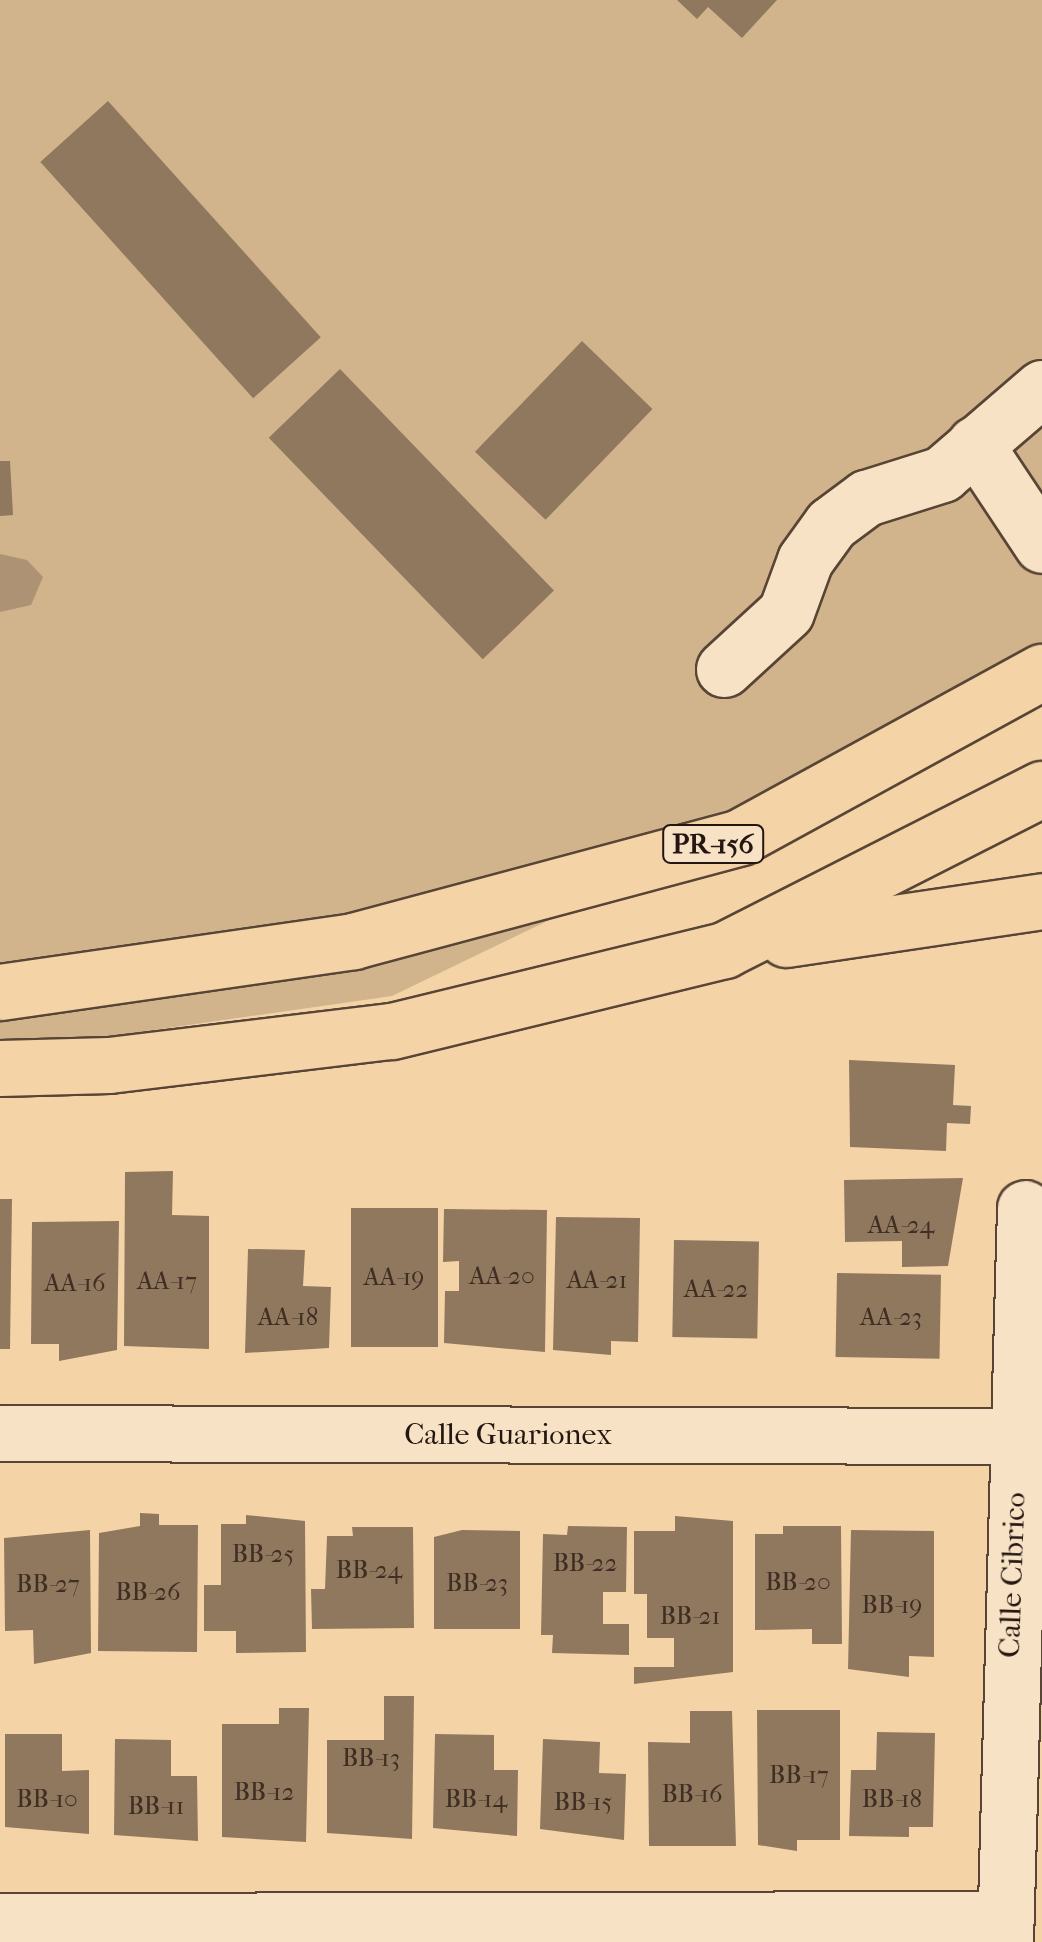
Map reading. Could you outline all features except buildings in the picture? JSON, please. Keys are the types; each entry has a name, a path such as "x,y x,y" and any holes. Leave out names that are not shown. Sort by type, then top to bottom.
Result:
{"main road":[{"name":"PR-156","path":"0,992 353,942 740,836 1042,672"},
{"path":"724,950 1042,789"},
{"path":"0,1068 109,1065 392,1031 724,950 1042,902"}],"street":[{"path":"724,669 786,612 805,560 832,524 866,498 942,474 1040,393"},
{"path":"975,444 1042,545"},
{"name":"Calle Cibrico","path":"1004,1930 1025,1208"},
{"name":"Calle Guarionex","path":"0,1434 1016,1436"},
{"path":"0,1921 1004,1930"}],"shaded area":[{"path":"0,0 1042,0 1042,665 759,819 392,996 83,1040 0,1041"},
{"path":"0,554 27,560 43,577 31,605 0,612"}]}
